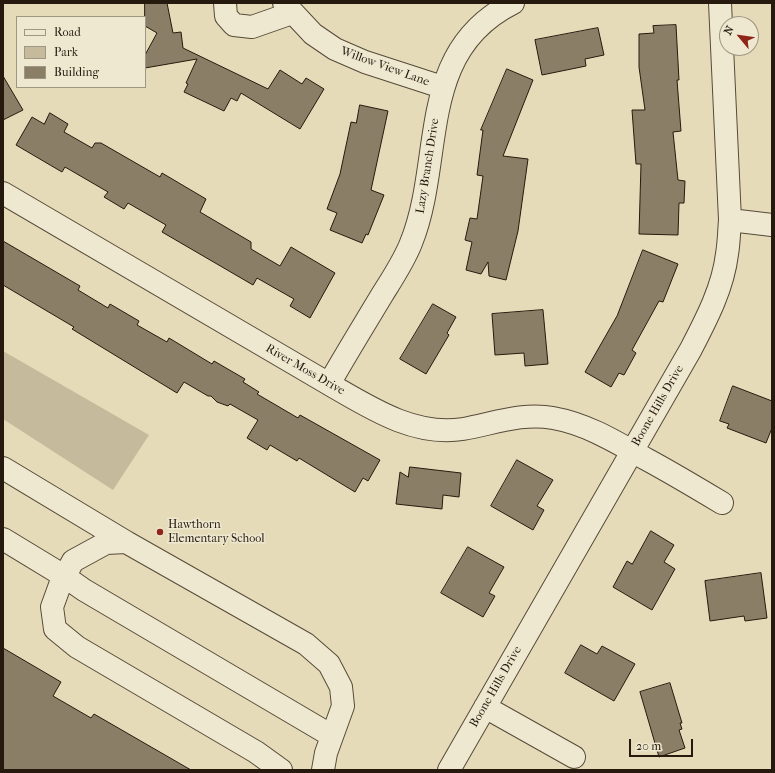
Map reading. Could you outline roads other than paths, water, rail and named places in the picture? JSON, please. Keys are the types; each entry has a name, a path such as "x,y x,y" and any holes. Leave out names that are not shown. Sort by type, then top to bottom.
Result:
{"street":[{"name":"Willow View Lane","path":"225,3 226,16 234,25 252,27 288,8 313,34 335,49 365,62 442,87"},
{"name":"Lazy Branch Drive","path":"329,384 411,244 421,215 428,183 435,118 442,87 451,64 466,41 483,22 513,3"},
{"name":"Boone Hills Drive","path":"449,770 706,320 718,290 727,255 730,220 720,3"},
{"name":"River Moss Drive","path":"3,194 329,384 375,410 399,421 433,429 461,429 528,416 551,417 572,422 595,431 722,502"},
{"path":"730,220 772,225"},
{"path":"3,468 126,542 306,644 329,664 341,687 342,706 323,770"},
{"path":"3,539 84,590 332,736"},
{"path":"126,542 106,543 73,561 64,576 52,606 54,628 77,647 256,752 281,770"},
{"path":"485,707 574,757"}],"place":[{"name":"Hawthorn Elementary School","path":"160,532"}]}
